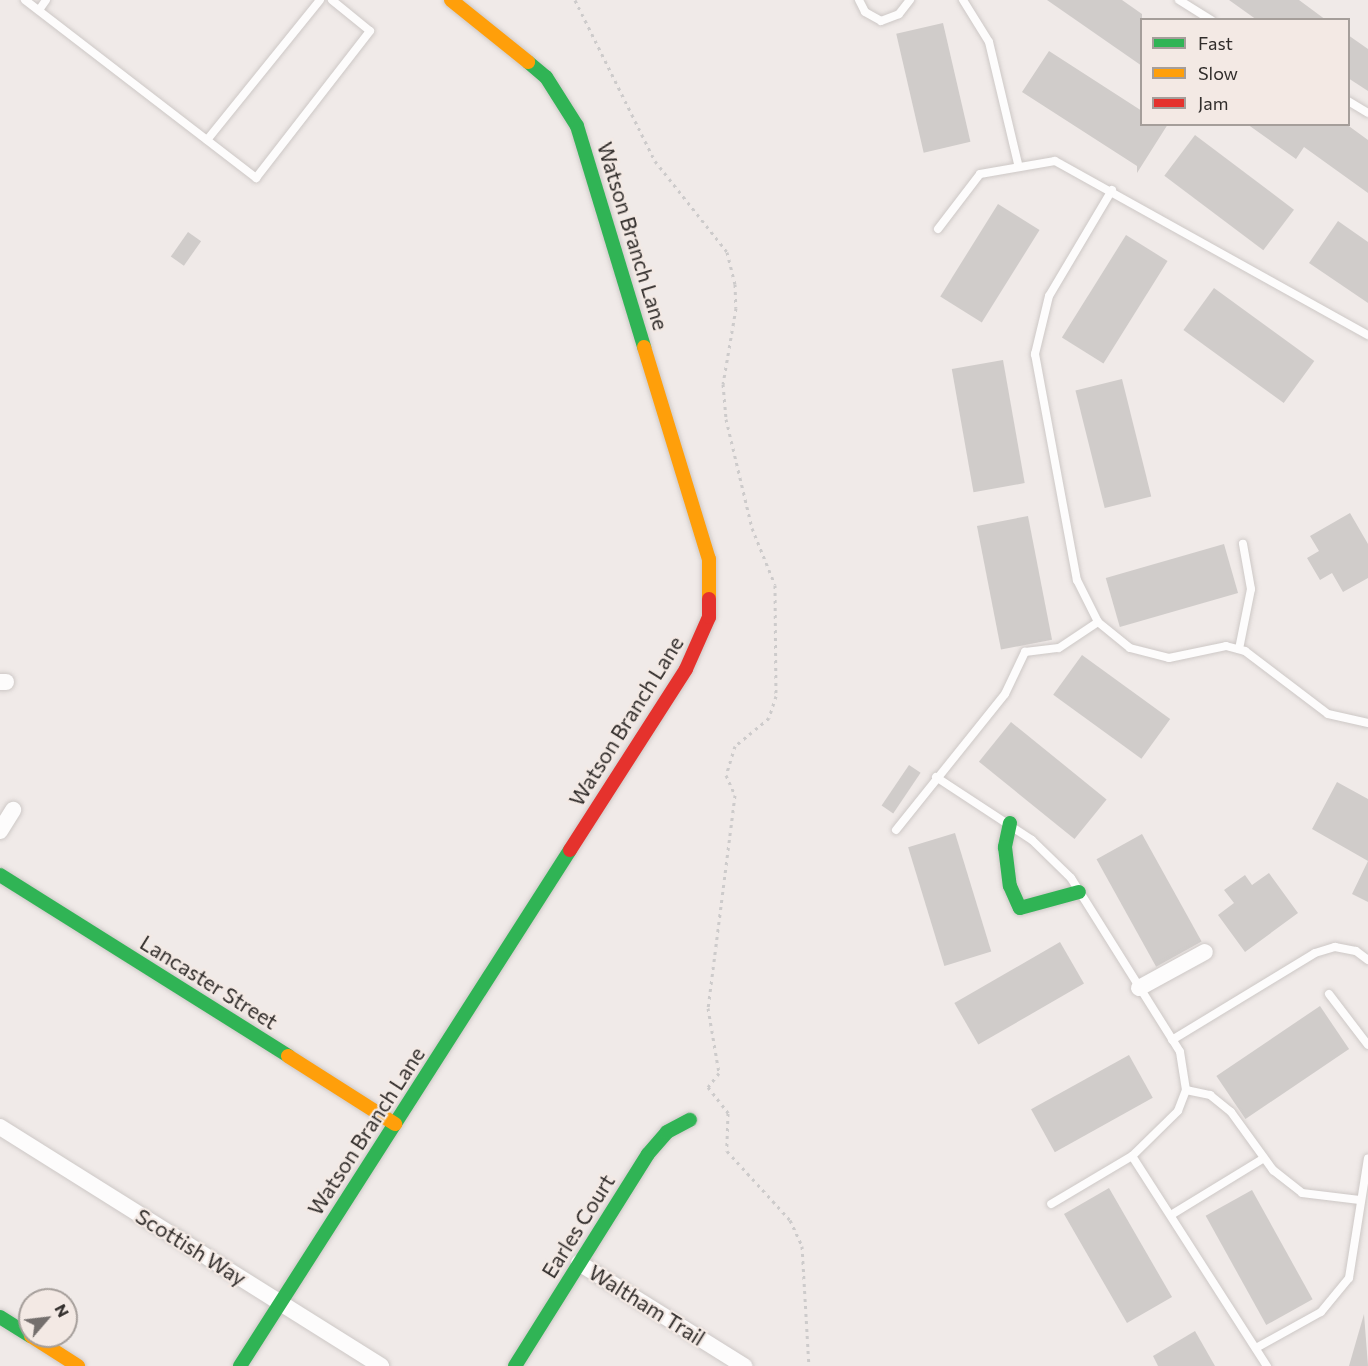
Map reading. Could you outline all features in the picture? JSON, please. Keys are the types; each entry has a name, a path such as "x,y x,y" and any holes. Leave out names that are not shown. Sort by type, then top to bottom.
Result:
{"street":[{"name":"Watson Branch Lane","path":"240,1366 687,669 709,617 711,591 709,559 577,126 546,77 451,0"},
{"path":"0,831 13,810"},
{"path":"1010,824 1005,847 1020,908 1030,909 1079,892"},
{"name":"Lancaster Street","path":"0,875 395,1124"},
{"path":"1139,988 1205,952"},
{"name":"Earles Court","path":"515,1366 658,1140 690,1120"},
{"name":"Scottish Way","path":"0,1127 381,1366"},
{"name":"Waltham Trail","path":"579,1263 744,1366"},
{"path":"0,1317 18,1328"},
{"path":"49,1348 78,1366"}],"lane":[{"path":"25,0 256,178 370,31 332,0"},
{"path":"39,10 46,0"},
{"path":"207,140 320,0"},
{"path":"859,0 865,12 881,21 898,14 910,0"},
{"path":"963,0 989,42 1018,164"},
{"path":"1179,0 1208,18"},
{"path":"1350,102 1368,113"},
{"path":"938,229 980,174 1018,164 1055,160 1368,335"},
{"path":"1112,190 1049,296 1035,354 1077,580 1098,622 1130,648 1169,658 1226,646 1239,650 1328,714 1368,723"},
{"path":"1239,650 1251,588 1243,544"},
{"path":"896,830 936,777 1005,694 1025,651 1059,648 1098,622"},
{"path":"936,777 1010,824 1054,860 1079,892 1180,1052 1186,1090 1178,1111 1132,1156 1051,1203"},
{"path":"1172,1040 1315,953 1335,947 1368,960"},
{"path":"1329,994 1368,1045"},
{"path":"1186,1090 1210,1095 1232,1112 1264,1158 1302,1193 1360,1200"},
{"path":"1132,1156 1267,1366"},
{"path":"1171,1215 1264,1158"},
{"path":"1256,1348 1321,1312 1349,1278 1368,1158"}],"path":[{"path":"575,0 655,161 727,252 735,284 736,308 723,384 726,419 752,528 775,585 776,696 769,718 735,746 726,775 735,795 708,1008 719,1073 708,1087 728,1113 727,1151 790,1220 802,1246 809,1366"}],"building":[{"path":"1047,0 1122,0 1142,14 1140,18 1140,65"},
{"path":"1229,0 1299,0 1323,18 1254,18"},
{"path":"943,23 970,142 924,153 896,34"},
{"path":"1350,36 1368,49 1368,91 1350,79"},
{"path":"1049,51 1140,110 1140,126 1167,126 1137,173 1137,166 1022,92"},
{"path":"1250,126 1349,126 1368,140 1368,193 1304,147 1296,159"},
{"path":"1195,135 1294,210 1263,250 1164,176"},
{"path":"998,204 1040,230 982,322 940,296"},
{"path":"1338,221 1368,242 1368,303 1309,263"},
{"path":"188,232 201,241 184,266 171,257"},
{"path":"1126,235 1168,261 1103,364 1062,338"},
{"path":"1214,288 1314,361 1284,403 1183,330"},
{"path":"1003,360 1025,483 973,492 952,369"},
{"path":"1122,379 1151,496 1105,508 1075,391"},
{"path":"1350,513 1368,544 1368,578 1343,592 1332,573 1320,580 1307,558 1319,551 1310,536"},
{"path":"1028,516 1052,640 1001,650 977,526"},
{"path":"1224,544 1238,593 1120,627 1106,578"},
{"path":"1082,655 1170,719 1141,759 1053,695"},
{"path":"1011,722 1107,799 1074,839 979,762"},
{"path":"909,765 921,773 893,813 882,806"},
{"path":"1337,782 1368,799 1368,861 1312,829"},
{"path":"955,833 991,952 944,966 908,847"},
{"path":"1142,834 1202,942 1156,967 1097,859"},
{"path":"1368,861 1368,902 1352,894"},
{"path":"1269,873 1298,913 1245,952 1218,915 1234,903 1224,890 1245,875 1252,885"},
{"path":"1060,942 1084,984 978,1045 954,1003"},
{"path":"1320,1006 1349,1049 1245,1119 1216,1076"},
{"path":"1129,1055 1153,1098 1055,1152 1031,1109"},
{"path":"1109,1188 1172,1297 1127,1323 1064,1214"},
{"path":"1252,1190 1313,1299 1266,1325 1206,1216"},
{"path":"1364,1314 1368,1366 1349,1366"},
{"path":"1195,1331 1215,1366 1158,1366 1153,1356"}],"traffic: fast":[{"path":"528,62 546,77 577,126 644,347"},
{"path":"1010,823 1005,847 1010,886 1020,908 1079,892"},
{"path":"240,1366 570,850"},
{"path":"0,875 288,1056"},
{"path":"515,1366 648,1154 667,1132 690,1120"},
{"path":"0,1317 18,1328"}],"traffic: slow":[{"path":"451,0 528,62"},
{"path":"644,347 709,559 709,599"},
{"path":"288,1056 395,1124"},
{"path":"50,1348 78,1366"}],"traffic: jam":[{"path":"570,850 686,669 709,617 709,599"}]}
